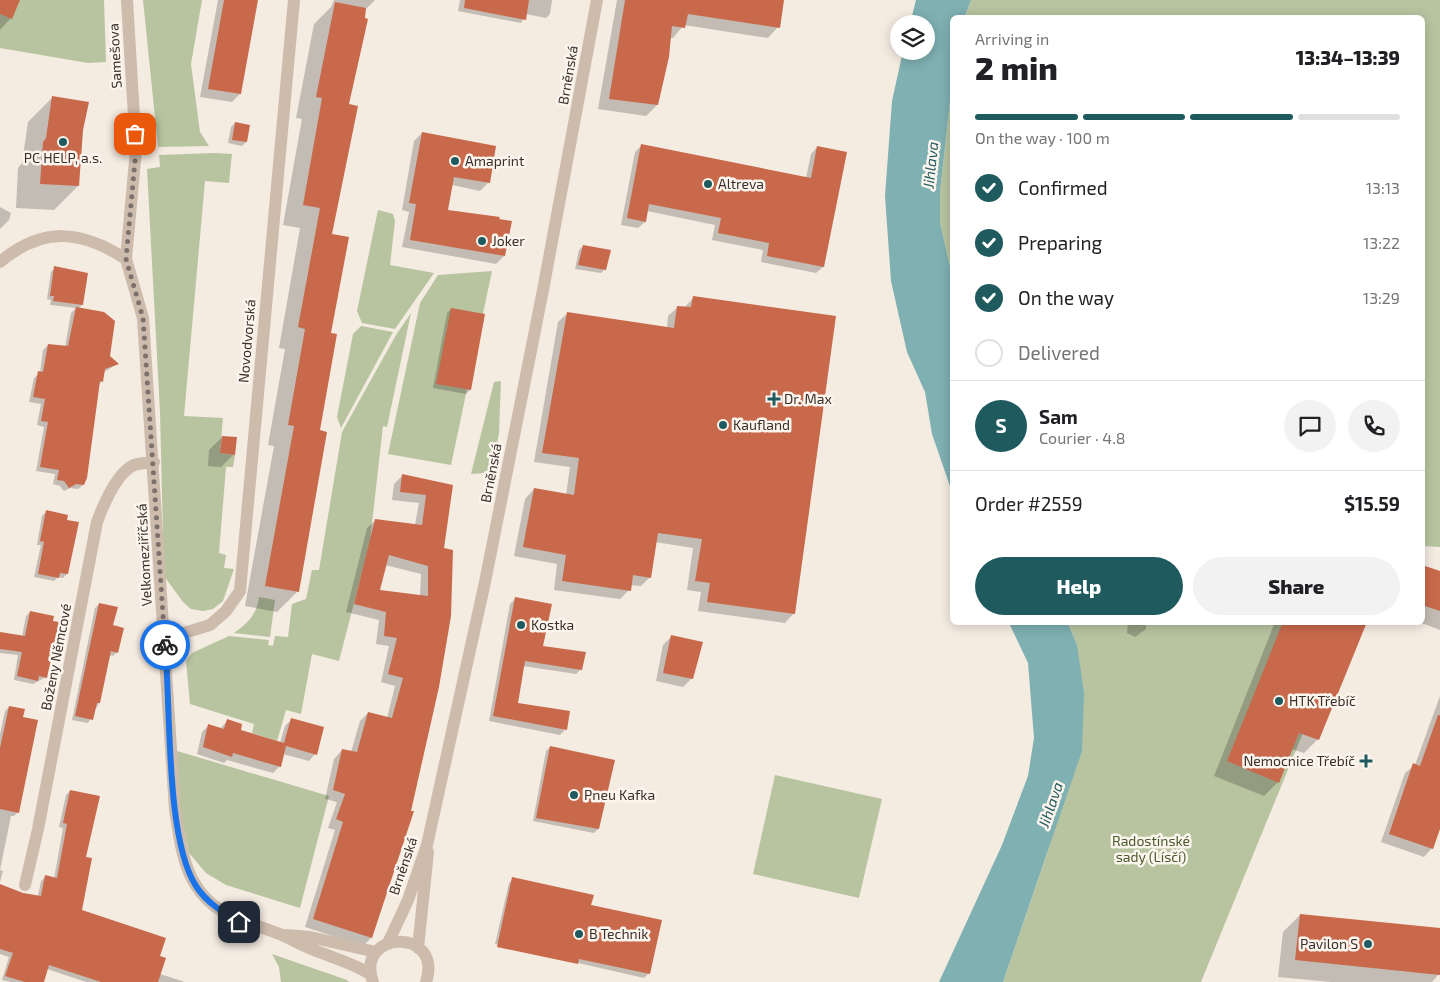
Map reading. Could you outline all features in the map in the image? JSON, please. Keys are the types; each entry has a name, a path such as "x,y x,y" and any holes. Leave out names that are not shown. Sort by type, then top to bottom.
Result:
{"street":[{"name":"Samešova","path":"126,259 136,150 127,0"},
{"name":"Novodvorská","path":"164,639 210,625 226,611 240,591 294,0"},
{"name":"Brněnská","path":"388,943 408,900 427,845 487,572 543,290 597,0"},
{"path":"0,262 15,250 35,240 60,235 87,239 111,249 126,259"},
{"name":"Velkomeziříčská","path":"126,259 143,318 154,462 175,810 189,872 207,901 224,913 239,922 281,935"},
{"name":"Boženy Němcové","path":"25,885 38,829 97,522 105,499 119,479 132,466 154,462"},
{"path":"418,948 421,910 429,858 427,845"},
{"path":"281,935 310,937 376,952"},
{"path":"281,935 372,978 372,961 376,952 388,943 402,941 418,948 428,964 426,982"}],"green space":[{"path":"0,0 104,0 106,62 88,63 0,48"},
{"path":"143,0 202,0 191,64 200,132 209,146 158,147"},
{"path":"971,0 1440,0 1440,547 1425,546 1425,15 966,15"},
{"path":"950,102 950,266 940,223 940,192"},
{"path":"232,154 229,183 205,181 184,416 223,418 220,453 235,455 233,467 226,467 219,553 226,555 224,568 234,569 223,601 213,609 203,611 191,609 183,602 164,576 160,412 147,169 160,167 159,155"},
{"path":"378,210 393,214 395,221 390,265 434,273 395,329 362,323 357,311"},
{"path":"492,271 451,465 388,454 420,303 438,275"},
{"path":"411,313 387,427 383,426 370,541 339,661 312,654 301,714 286,710 277,741 252,733 254,724 190,704 186,661 192,653 229,636 269,640 268,645 273,646 275,636 288,637 292,604 306,599 312,570 319,570 342,432 396,335"},
{"path":"361,326 393,332 341,428 337,417 353,334"},
{"path":"501,381 499,433 493,467 485,473 471,474 494,382"},
{"path":"259,597 275,600 270,637 234,633 251,618"},
{"name":"Radostínské sady (Lísčí)","path":"1069,625 1347,625 1201,982 1003,982 1049,848 1077,645"},
{"path":"177,751 329,796 300,908 226,885 206,873 189,853 178,802"},
{"path":"775,775 882,799 859,898 753,874"},
{"path":"272,954 349,982 281,982 279,967"}],"water":[{"name":"Jihlava","path":"916,0 971,0 966,15 950,15 950,102 940,192 940,223 950,266 950,486 932,434 925,392 907,352 891,281 885,196 892,101 901,60 935,60 935,15 912,15"},
{"name":"Jihlava","path":"1010,625 1069,625 1077,645 1084,693 1082,751 1003,982 939,982 1002,845 1028,776 1034,738 1028,663"}],"building":[{"path":"0,0 20,0 12,19 0,14"},
{"path":"224,0 258,0 241,94 208,89"},
{"path":"465,0 529,0 526,20 464,8"},
{"path":"625,0 784,0 780,28 688,14 685,28 672,26 669,57 658,105 609,99"},
{"path":"335,2 366,8 365,18 368,19 349,104 358,106 332,234 349,237 331,333 337,334 320,430 327,432 299,592 265,586 294,426 288,425 305,329 298,327 320,208 303,205 322,98 316,97"},
{"name":"PC HELP, a.s.","path":"52,96 89,102 83,130 79,186 40,184 43,142 46,138"},
{"path":"235,122 250,125 247,142 232,140"},
{"path":"422,132 496,146 490,183 454,177 448,210 500,217 499,219 512,221 505,256 410,240 416,204 409,203"},
{"path":"641,144 811,178 817,146 847,152 824,267 767,256 769,243 718,233 721,218 649,204 646,222 627,218"},
{"path":"583,245 611,250 606,270 578,265"},
{"path":"54,266 88,273 83,305 53,301 54,296 50,296"},
{"path":"693,296 836,316 795,614 707,602 710,583 695,581 702,539 658,533 651,578 633,575 631,591 562,581 566,555 523,547 534,488 574,495 579,458 542,453 567,312 674,328 677,306 691,307"},
{"path":"76,307 104,312 115,321 110,356 119,364 105,369 103,382 100,381 87,478 84,485 76,484 69,488 64,481 57,480 59,470 40,467 48,422 41,421 45,399 33,397 38,371 43,372 48,344 68,346"},
{"path":"451,308 485,314 471,390 436,384"},
{"path":"222,436 237,437 235,455 220,453"},
{"path":"402,474 453,485 444,548 453,550 451,616 439,687 411,811 414,811 372,938 313,919 343,822 336,819 345,794 333,790 342,749 357,752 368,712 392,718 403,678 388,674 397,638 384,636 386,612 354,604 375,519 422,525 426,495 400,492","holes":["389,555 428,566 428,596 380,590"]},
{"path":"46,510 68,515 67,520 79,522 68,574 60,573 59,578 38,574 44,542 40,541"},
{"path":"1425,566 1440,571 1440,611 1425,606"},
{"path":"515,597 552,604 543,646 586,652 582,670 525,661 518,703 570,711 567,730 493,716"},
{"path":"99,603 118,607 113,625 124,628 118,653 111,651 100,703 97,703 93,720 75,716"},
{"path":"30,611 54,616 53,621 59,622 47,678 39,676 38,681 17,676 22,652 0,649 0,632 25,636"},
{"name":"HTK Třebíč","path":"1282,625 1366,625 1319,740 1299,733 1279,783 1227,761"},
{"path":"671,635 703,642 693,679 663,673"},
{"path":"9,706 25,709 23,717 38,720 19,813 0,809 0,748"},
{"path":"1438,715 1440,715 1440,829 1433,849 1389,834 1413,763 1420,766"},
{"path":"291,718 324,727 317,755 286,746 281,767 233,753 232,757 203,747 208,724 224,729 227,719 242,724 241,730 284,743"},
{"name":"Pneu Kafka","path":"550,746 615,760 599,829 536,818"},
{"path":"70,790 100,796 86,857 92,858 82,910 166,938 160,956 166,958 158,982 101,982 49,965 44,982 25,982 5,976 13,953 0,949 0,884 23,893 41,896 45,875 57,878 67,824 63,823"},
{"name":"B Technik","path":"512,877 594,895 591,905 662,920 650,974 579,959 578,964 497,947"},
{"name":"Pavilon S","path":"1300,914 1440,928 1440,975 1295,960"}],"way so far":[{"path":"135,134 136,150 126,259 143,318 165,645"}],"place":[{"name":"PC HELP, a.s.","path":"63,142"},
{"name":"Amaprint","path":"455,161"},
{"name":"Altreva","path":"708,184"},
{"name":"Joker","path":"482,241"},
{"name":"Dr. Max","path":"774,399"},
{"name":"Kaufland","path":"723,425"},
{"name":"Kostka","path":"521,625"},
{"name":"HTK Třebíč","path":"1279,701"},
{"name":"Nemocnice Třebíč","path":"1366,761"},
{"name":"Pneu Kafka","path":"574,795"},
{"name":"B Technik","path":"579,934"},
{"name":"Pavilon S","path":"1368,944"}],"route":[{"path":"165,645 175,810 182,849 195,885 207,901 239,922"}]}
